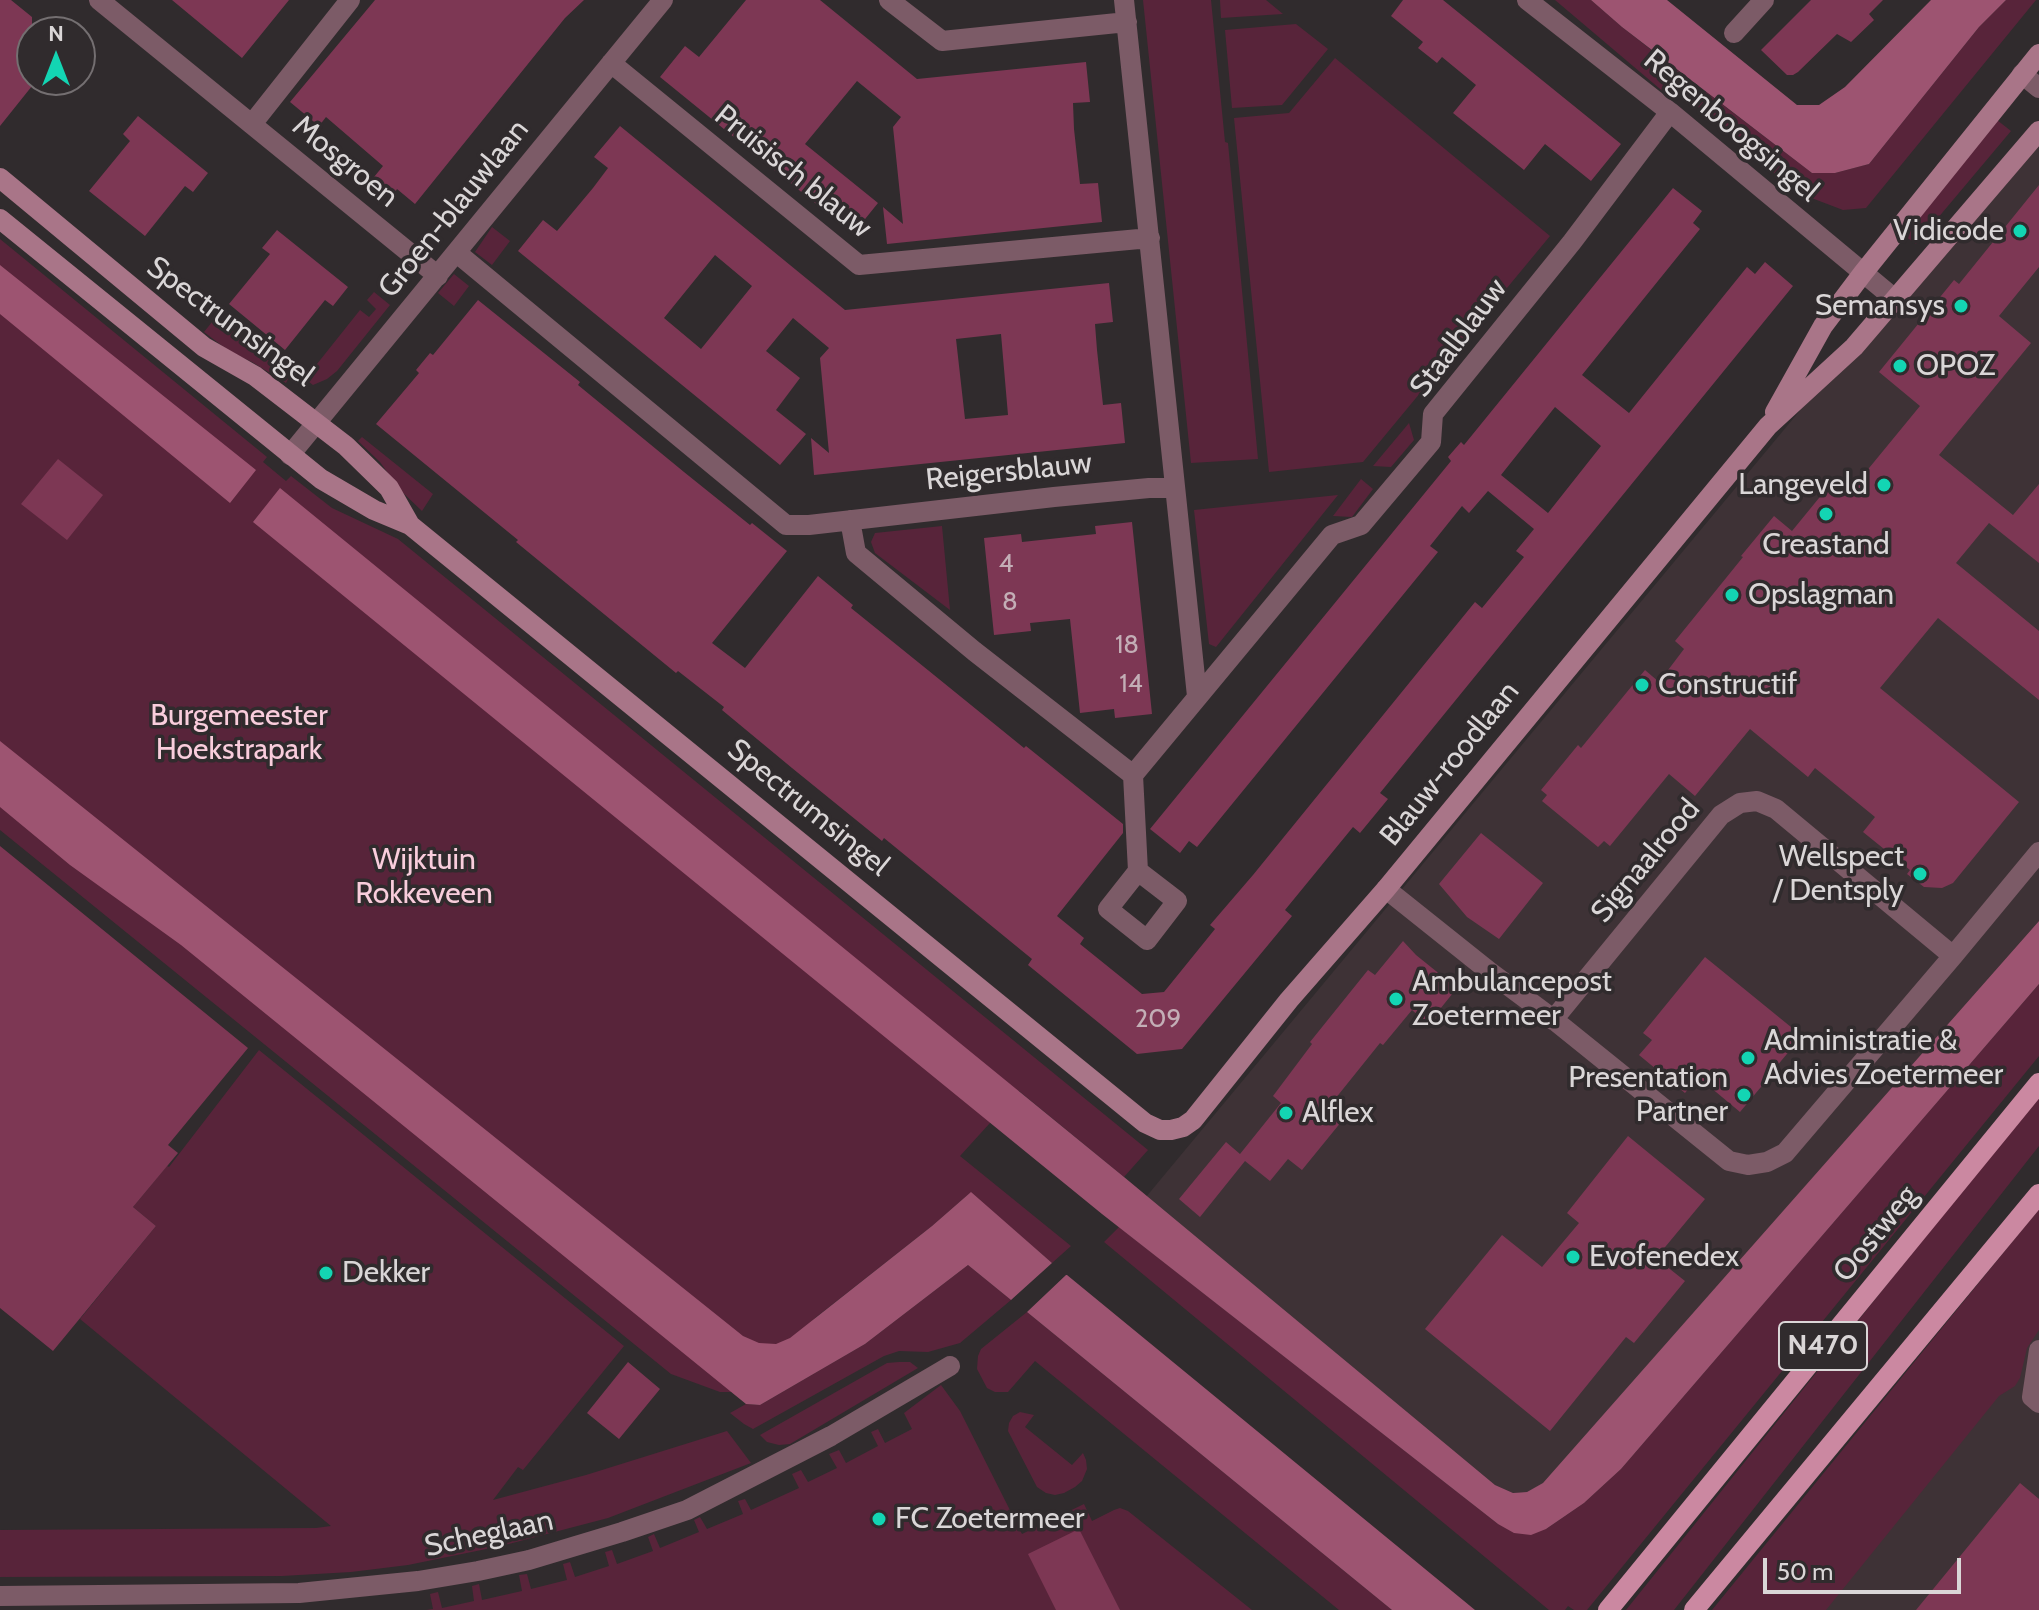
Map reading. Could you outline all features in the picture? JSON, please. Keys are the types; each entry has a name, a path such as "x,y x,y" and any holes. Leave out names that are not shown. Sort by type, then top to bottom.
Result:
{"main road":[{"name":"Oostweg","path":"1608,1610 2039,1083"},
{"name":"N470","path":"1694,1610 2039,1194"}],"street":[{"name":"Mosgroen","path":"99,0 438,276"},
{"name":"Mosgroen","path":"252,124 350,0"},
{"path":"889,0 942,41 1127,22"},
{"path":"1124,0 1197,696"},
{"name":"Regenboogsingel","path":"1527,0 1670,112 1896,300"},
{"path":"1734,33 1764,0"},
{"name":"Groen-blauwlaan","path":"290,455 611,63 652,4"},
{"name":"Blauw-roodlaan","path":"1768,426 1823,326 2039,54"},
{"name":"Pruisisch blauw","path":"611,63 859,265 1150,238"},
{"path":"2022,74 2039,88"},
{"name":"Staalblauw","path":"1133,775 1332,535 1361,525 1431,442 1433,414 1572,242 1670,112"},
{"name":"Blauw-roodlaan","path":"1171,1130 1193,1120 1289,1000 1386,889 1768,426 1854,347 2039,131"},
{"name":"Spectrumsingel","path":"0,178 204,347 255,376 346,446 389,488 410,525"},
{"name":"Spectrumsingel","path":"0,219 321,479 374,510 410,525 1145,1123 1160,1130 1171,1130"},
{"name":"Reigersblauw","path":"457,253 786,525 1054,497 1174,488"},
{"path":"850,520 856,553 974,651 1133,775 1138,871"},
{"name":"Signaalrood","path":"1553,1020 1721,815 1740,803 1757,801 1776,809 1953,956"},
{"path":"1386,889 1729,1161 1748,1165 1767,1162 1785,1153 2039,852"},
{"path":"2035,1400 2039,1350"},
{"name":"Scheglaan","path":"0,1596 299,1593 418,1581 529,1560 687,1510 831,1436 950,1366"}],"shaded area":[{"path":"1591,0 1667,0 1797,105 1819,105 1845,87 1931,0 2006,0 1979,27 1869,164 1835,173 1812,173"},
{"path":"2039,123 2039,921 1543,1484 1527,1492 1513,1493 1495,1485 1146,1197"},
{"path":"0,265 256,470 230,503 0,314"},
{"path":"280,488 1124,1177 1495,1485 1513,1493 1527,1492 1543,1483 2039,921 2039,984 1621,1469 1584,1503 1546,1529 1531,1535 1514,1533 1498,1524 1102,1214 253,522"},
{"path":"0,741 743,1336 759,1343 776,1344 790,1338 971,1192 1052,1263 1011,1300 968,1265 865,1344 760,1405 746,1404 181,945 70,865 0,807"},
{"path":"2039,1263 2039,1610 1762,1610"},
{"path":"1066,1275 1475,1610 1392,1610 1027,1312"}],"green space":[{"path":"1143,0 1211,0 1258,459 1191,463"},
{"path":"1220,0 1266,0 1283,14 1221,18"},
{"path":"1555,0 1591,0 1682,74 1666,94"},
{"path":"2006,0 2036,0 1866,208 1843,210 1801,194 1690,100 1706,92 1812,173 1835,173 1869,164 1979,27"},
{"path":"1296,24 1328,49 1282,105 1232,108 1225,30"},
{"path":"1335,58 1550,236 1363,462 1269,472 1234,118 1289,113"},
{"path":"1997,120 2011,131 1916,244 1902,234"},
{"path":"492,227 510,241 492,265 475,252"},
{"name":"Burgemeester Hoekstrapark","path":"0,239 267,457 263,462 286,481 291,476 332,508 398,539 1148,1150 1124,1177 1019,1091 960,1156 1071,1246 1052,1263 970,1193 815,1318 747,1392 720,1392 671,1374 0,830"},
{"path":"454,274 469,286 454,306 438,293"},
{"path":"374,292 390,305 337,371 313,385 305,379 360,310 369,317 376,309 367,300"},
{"path":"216,317 289,377 286,383 230,352 204,332"},
{"path":"1409,423 1414,440 1391,467 1373,466"},
{"path":"362,437 433,494 422,511 358,441"},
{"path":"1361,479 1373,489 1352,517 1333,516"},
{"path":"1338,495 1216,647 1209,644 1194,510"},
{"path":"942,526 950,610 875,553 871,542 875,533"},
{"path":"2039,984 2039,1056 1587,1610 1574,1610 1568,1606 1565,1610 1549,1610 1104,1242 1119,1227 1498,1524 1546,1529 1584,1503 1621,1469"},
{"name":"Dekker","path":"259,1050 624,1346 523,1470 518,1467 493,1500 727,1431 751,1463 608,1518 501,1546 408,1565 282,1576 0,1577 0,1530 331,1526 80,1319 156,1226 133,1207 169,1167"},
{"path":"2039,1095 2039,1146 1674,1610 1626,1610"},
{"path":"2039,1209 2039,1330 2027,1348 2015,1386 1999,1396 1826,1610 1712,1610"},
{"path":"968,1265 1011,1300 960,1343 928,1352 899,1351 884,1356 753,1429 730,1413 746,1404 760,1405 865,1344"},
{"path":"1027,1312 1392,1610 1339,1610 1035,1361 1008,1392 995,1392 987,1388 977,1369 981,1349"},
{"path":"910,1362 918,1368 790,1444 767,1442 760,1435 887,1363"},
{"name":"FC Zoetermeer","path":"941,1385 960,1411 1022,1534 1084,1504 1092,1521 1120,1508 1128,1511 1252,1610 426,1610 433,1609 430,1594 438,1592 442,1608 474,1601 472,1586 479,1584 482,1600 522,1591 519,1575 527,1574 531,1589 567,1580 563,1564 570,1562 575,1577 609,1566 605,1552 612,1550 617,1564 653,1551 648,1537 654,1534 660,1548 699,1532 694,1520 700,1517 707,1529 743,1514 738,1501 745,1499 751,1510 799,1488 792,1474 801,1470 808,1482 837,1468 829,1454 839,1450 846,1463 878,1446 871,1432 878,1429 885,1443 912,1429 904,1413"},
{"path":"1020,1412 1034,1415 1025,1427 1072,1465 1083,1453 1087,1469 1082,1481 1075,1487 1055,1495 1037,1487 1008,1431 1013,1416"}],"building":[{"path":"0,0 11,0 31,16 16,16 16,96 24,96 0,126"},
{"path":"172,0 289,0 242,58"},
{"path":"375,0 584,0 565,18 415,204 397,189 394,194 374,177 383,166 326,117 319,126 290,102"},
{"path":"746,0 820,0 917,79 1086,62 1090,102 1073,103 1074,129 1080,184 1098,183 1102,222 887,244 883,207 903,224 893,127 901,117 857,81 805,144 878,203 853,234 660,77 685,46 699,57"},
{"path":"1403,0 1443,0 1621,144 1591,181 1545,144 1524,170 1453,113 1476,85 1442,57 1437,63 1418,48 1423,42 1391,16"},
{"path":"1811,0 1883,0 1869,14 1874,20 1851,42 1837,34 1798,72 1787,75 1761,50"},
{"path":"138,116 208,173 193,192 185,186 145,236 89,191 130,141 123,134"},
{"path":"620,126 845,310 1109,283 1113,322 1095,324 1097,350 1103,405 1121,403 1125,443 814,475 811,438 829,453 820,358 829,348 793,318 766,351 800,378 776,410 806,434 780,465 518,251 543,220 557,231 593,188 608,168 594,157","holes":["715,255 752,286 701,349 664,318","1001,334 1008,415 965,419 956,339"]},
{"path":"2039,185 2039,267 1999,316 2031,343 1939,455 2013,515 2039,484 2039,563 1989,523 1956,563 2039,631 2039,700 1938,618 1880,688 2019,802 1953,883 1942,888 1924,887 1907,874 1910,870 1863,832 1875,817 1815,768 1808,777 1750,729 1695,796 1669,774 1610,846 1604,841 1598,847 1542,801 1547,795 1541,790 1578,745 1581,748 1645,670 1659,682 1684,649 1675,641 1774,516 1792,531 1828,487 1833,490 1841,481 1851,490 1920,406 1879,372 1954,280 1959,284"},
{"path":"1673,188 1702,211 1693,223 1700,229 1582,375 1629,413 1747,267 1755,274 1765,262 1793,286 1380,793 1388,799 1360,833 1353,827 1285,910 1292,916 1182,1049 1137,1054 1028,965 1032,959 884,838 882,841 792,768 722,710 724,707 678,671 676,673 376,424 419,373 416,370 430,353 433,355 478,300 580,382 578,385 684,472 787,551 712,643 745,668 818,576 853,605 851,608 1123,824 1123,833 1057,916 1084,938 1080,944 1142,994 1164,992 1215,929 1210,925 1475,602 1482,608 1524,557 1516,551 1534,529 1488,491 1469,513 1462,506 1430,546 1438,552 1197,847 1189,841 1180,853 1150,829 1451,461 1448,457 1461,442 1464,445","holes":["1555,407 1601,446 1548,513 1501,475"]},
{"path":"277,230 348,287 333,306 325,300 285,350 229,304 270,254 262,248"},
{"path":"58,459 103,495 67,540 21,504"},
{"path":"1132,522 1152,714 1115,718 1114,709 1080,713 1070,619 1030,623 1031,631 994,635 984,538 1021,534 1022,542 1096,534 1095,526"},
{"path":"1481,833 1543,883 1499,939 1467,917 1439,884"},
{"path":"0,846 248,1048 168,1145 178,1153 133,1207 156,1226 53,1351 0,1308"},
{"path":"1403,941 1457,988 1428,1024 1412,1010 1383,1045 1380,1043 1331,1104 1346,1116 1302,1170 1288,1159 1270,1181 1245,1161 1200,1217 1179,1199 1226,1142 1240,1154 1281,1103 1273,1096 1312,1044 1310,1042 1368,970 1375,975"},
{"path":"1705,957 1802,1036 1776,1067 1778,1080 1766,1081 1740,1112 1698,1077 1685,1093 1639,1055 1652,1040 1643,1033"},
{"path":"1628,1136 1705,1199 1656,1258 1685,1281 1634,1343 1626,1337 1550,1431 1425,1329 1502,1235 1542,1267 1579,1223 1567,1213"},
{"path":"628,1362 660,1389 619,1439 587,1413"},
{"path":"2020,1483 2039,1499 2039,1610 1916,1610"},
{"path":"1079,1529 1120,1610 1056,1610 1028,1554"}],"place":[{"name":"Vidicode","path":"2020,231"},
{"name":"Semansys","path":"1961,306"},
{"name":"OPOZ","path":"1900,366"},
{"name":"Langeveld","path":"1884,485"},
{"name":"Creastand","path":"1826,514"},
{"name":"Opslagman","path":"1732,595"},
{"name":"Constructif","path":"1642,685"},
{"name":"Wellspect / Dentsply","path":"1920,874"},
{"name":"Ambulancepost Zoetermeer","path":"1396,999"},
{"name":"Administratie & Advies Zoetermeer","path":"1748,1058"},
{"name":"Presentation Partner","path":"1744,1095"},
{"name":"Alflex","path":"1286,1113"},
{"name":"Evofenedex","path":"1573,1257"},
{"name":"Dekker","path":"326,1273"},
{"name":"FC Zoetermeer","path":"879,1519"}],"park label":[{"name":"Wijktuin Rokkeveen","path":"424,877"}]}
